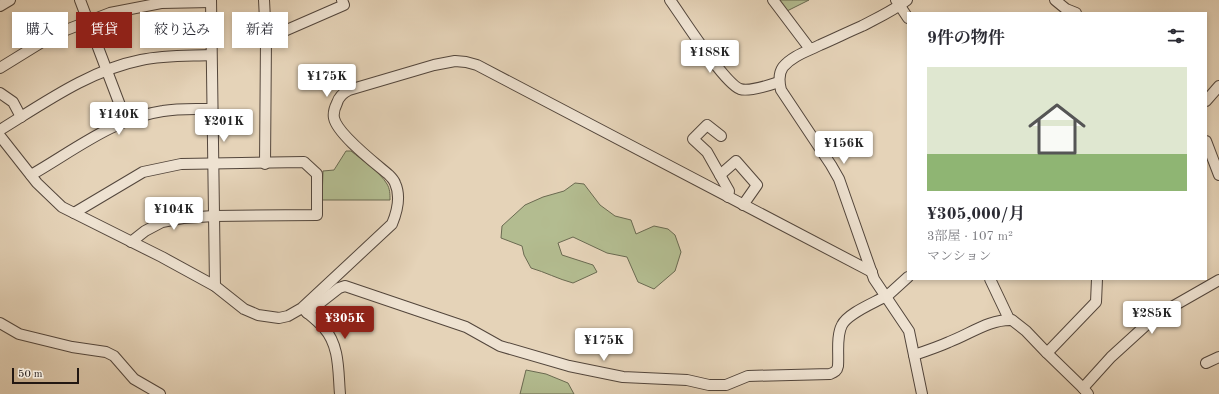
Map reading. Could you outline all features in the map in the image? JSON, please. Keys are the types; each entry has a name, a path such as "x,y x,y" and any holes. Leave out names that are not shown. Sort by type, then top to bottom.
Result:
{"street":[{"path":"0,6 10,0"},
{"path":"80,0 85,12"},
{"path":"264,0 265,12"},
{"path":"288,29 344,5 342,0"},
{"path":"670,0 702,46 732,83 740,89 748,89 779,82"},
{"path":"773,0 810,49"},
{"path":"1054,0 1066,9 1074,12"},
{"path":"114,12 145,5 211,1 215,286"},
{"path":"907,16 901,2 878,18 810,49 783,67 779,76 779,82 781,90 831,164 839,179 874,279 909,331 922,394"},
{"path":"0,68 47,39 76,26"},
{"path":"98,48 126,121"},
{"path":"265,164 266,48"},
{"path":"0,130 72,87 107,70 141,60 172,56 211,55"},
{"path":"305,310 392,224 398,207 395,183 389,175 341,131 335,122 333,116 334,109 339,98 343,93 349,90 434,65 455,61 466,62 484,67 872,272"},
{"path":"1207,100 1219,86"},
{"path":"0,93 13,102 21,117"},
{"path":"31,176 106,131 126,121 163,111 212,109"},
{"path":"722,136 707,125 693,140 707,152 729,191 728,197"},
{"path":"0,136 31,176 50,197 62,207 215,286 244,309 258,315 279,318 288,316 305,310 339,288 345,286 466,327 500,346 569,366 623,377 687,380 709,385 726,385 748,376 830,374 837,370 838,366 842,325 852,315 886,297 907,278"},
{"path":"1207,144 1219,175"},
{"path":"720,175 736,161 758,184 743,204"},
{"path":"74,213 142,172 181,164 265,164 304,162 317,174 317,215 214,216 183,218 162,222 145,231 131,242"},
{"path":"990,280 1009,319"},
{"path":"1046,353 1096,302 1096,280"},
{"path":"914,355 950,342 969,332 1009,319 1026,330 1046,353 1085,391 1111,357 1156,316 1219,280"},
{"path":"305,310 324,328 333,340 337,352 340,394"},
{"path":"0,323 19,334 72,347 106,352 114,356 134,379 160,394"},
{"path":"1206,363 1219,357"}],"green space":[{"path":"778,0 809,0 787,11"},
{"path":"346,151 351,151 380,175 388,186 390,200 322,200 323,171 334,170"},
{"path":"575,183 584,184 600,205 615,216 631,220 636,234 654,226 668,229 675,235 681,252 675,271 654,289 638,282 627,257 607,253 573,237 558,243 562,255 593,265 597,272 573,283 531,268 524,255 522,246 501,238 502,226 525,205 543,197 564,191"},
{"path":"526,370 546,374 568,383 574,394 520,394"}]}
